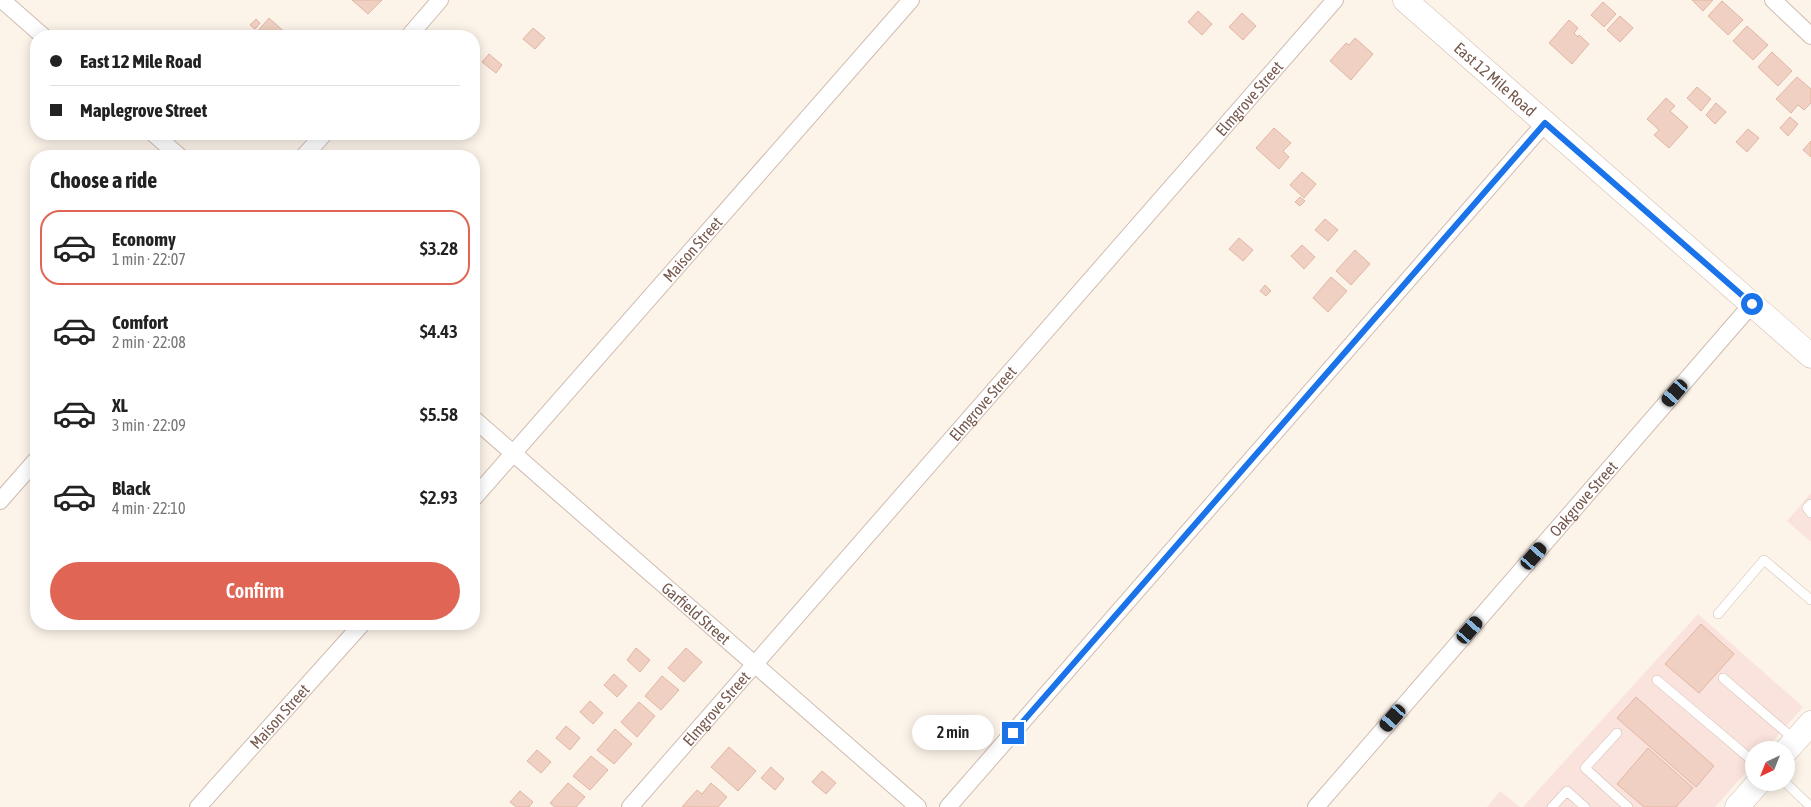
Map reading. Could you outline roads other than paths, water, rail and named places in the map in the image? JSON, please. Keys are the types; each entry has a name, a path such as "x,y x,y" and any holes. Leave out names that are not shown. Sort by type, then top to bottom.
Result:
{"main road":[{"name":"East 12 Mile Road","path":"1405,0 1752,304 1806,349"},
{"path":"1795,741 1811,723"},
{"path":"1737,807 1751,791"}],"street":[{"path":"2,0 36,30"},
{"path":"413,30 440,0"},
{"name":"Maison Street","path":"480,491 911,0"},
{"name":"Elmgrove Street","path":"630,807 1335,0"},
{"path":"1773,0 1811,36"},
{"path":"948,807 1545,123"},
{"path":"161,140 172,150"},
{"path":"309,150 319,140"},
{"name":"Oakgrove Street","path":"1316,807 1752,304"},
{"name":"Garfield Street","path":"480,424 918,807"},
{"path":"0,500 30,467"},
{"name":"Maison Street","path":"198,807 357,630"}],"lane":[{"path":"1811,504 1807,508 1811,513"},
{"path":"1718,614 1764,560 1811,600"},
{"path":"1723,678 1786,741"},
{"path":"1657,680 1745,754"},
{"path":"1617,733 1585,768 1628,807"},
{"path":"1552,807 1567,791 1585,807"},
{"path":"1795,791 1811,806"}]}
